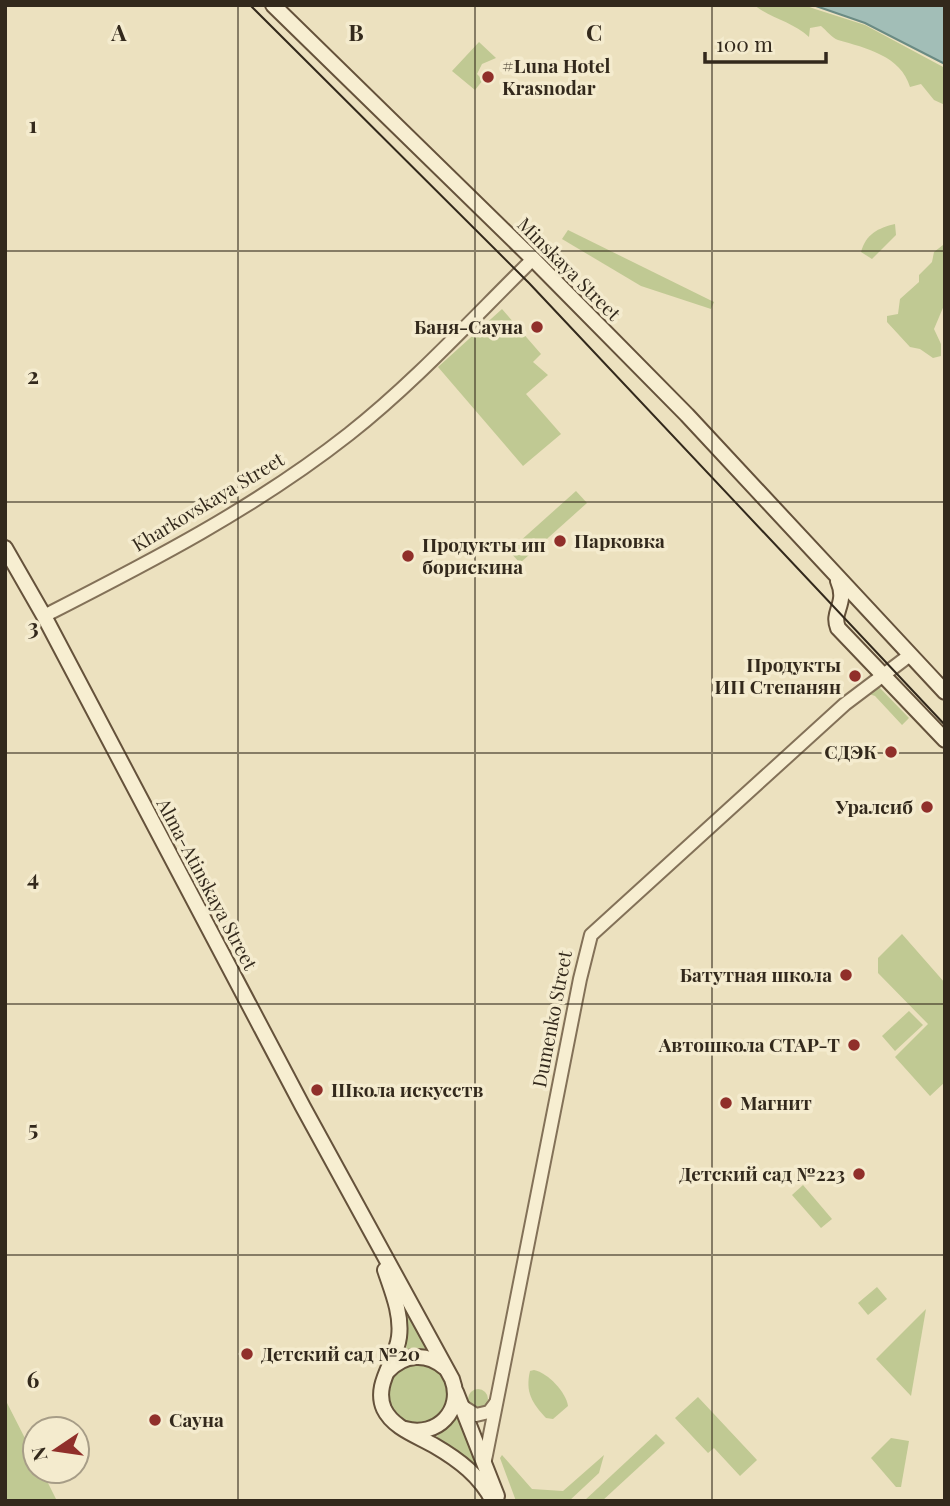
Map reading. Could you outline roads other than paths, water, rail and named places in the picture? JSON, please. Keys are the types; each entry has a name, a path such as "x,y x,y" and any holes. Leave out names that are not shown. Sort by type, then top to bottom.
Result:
{"main road":[{"name":"Minskaya Street","path":"273,5 533,259 720,450 945,692"},
{"name":"Alma-Atinskaya Street","path":"5,548 44,616 446,1369 462,1406 493,1501"},
{"path":"830,568 843,594 836,617 838,628 945,740"},
{"path":"840,606 859,606 875,618"},
{"name":"Alma-Atinskaya Street","path":"375,1238 399,1321 396,1352 384,1379 381,1395 384,1409 393,1421 405,1429 457,1459 483,1468"},
{"path":"384,1379 397,1363 413,1357 431,1359 446,1369"},
{"path":"405,1429 423,1431 440,1424 453,1407 456,1392"},
{"path":"483,1468 498,1501"}],"street":[{"name":"Kharkovskaya Street","path":"44,616 259,499 349,433 437,355 533,259"},
{"name":"Dumenko Street","path":"483,1468 591,935 845,704 910,655"},
{"path":"462,1406 471,1413 482,1415 495,1404"}],"water":[{"path":"813,5 945,5 945,64 865,23"}],"tram line":[{"path":"250,5 529,283 945,725"}],"place":[{"name":"#Luna Hotel Krasnodar","path":"488,77"},
{"name":"Баня-Сауна","path":"537,327"},
{"name":"Парковка","path":"560,541"},
{"name":"Продукты ип борискина","path":"408,556"},
{"name":"Продукты ИП Степанян","path":"855,676"},
{"name":"СДЭК","path":"891,752"},
{"name":"Уралсиб","path":"927,807"},
{"name":"Батутная школа","path":"846,975"},
{"name":"Автошкола СТАР-Т","path":"854,1045"},
{"name":"Школа искусств","path":"317,1090"},
{"name":"Магнит","path":"726,1103"},
{"name":"Детский сад №223","path":"859,1174"},
{"name":"Детский сад №20","path":"247,1354"},
{"name":"Сауна","path":"155,1420"}]}
